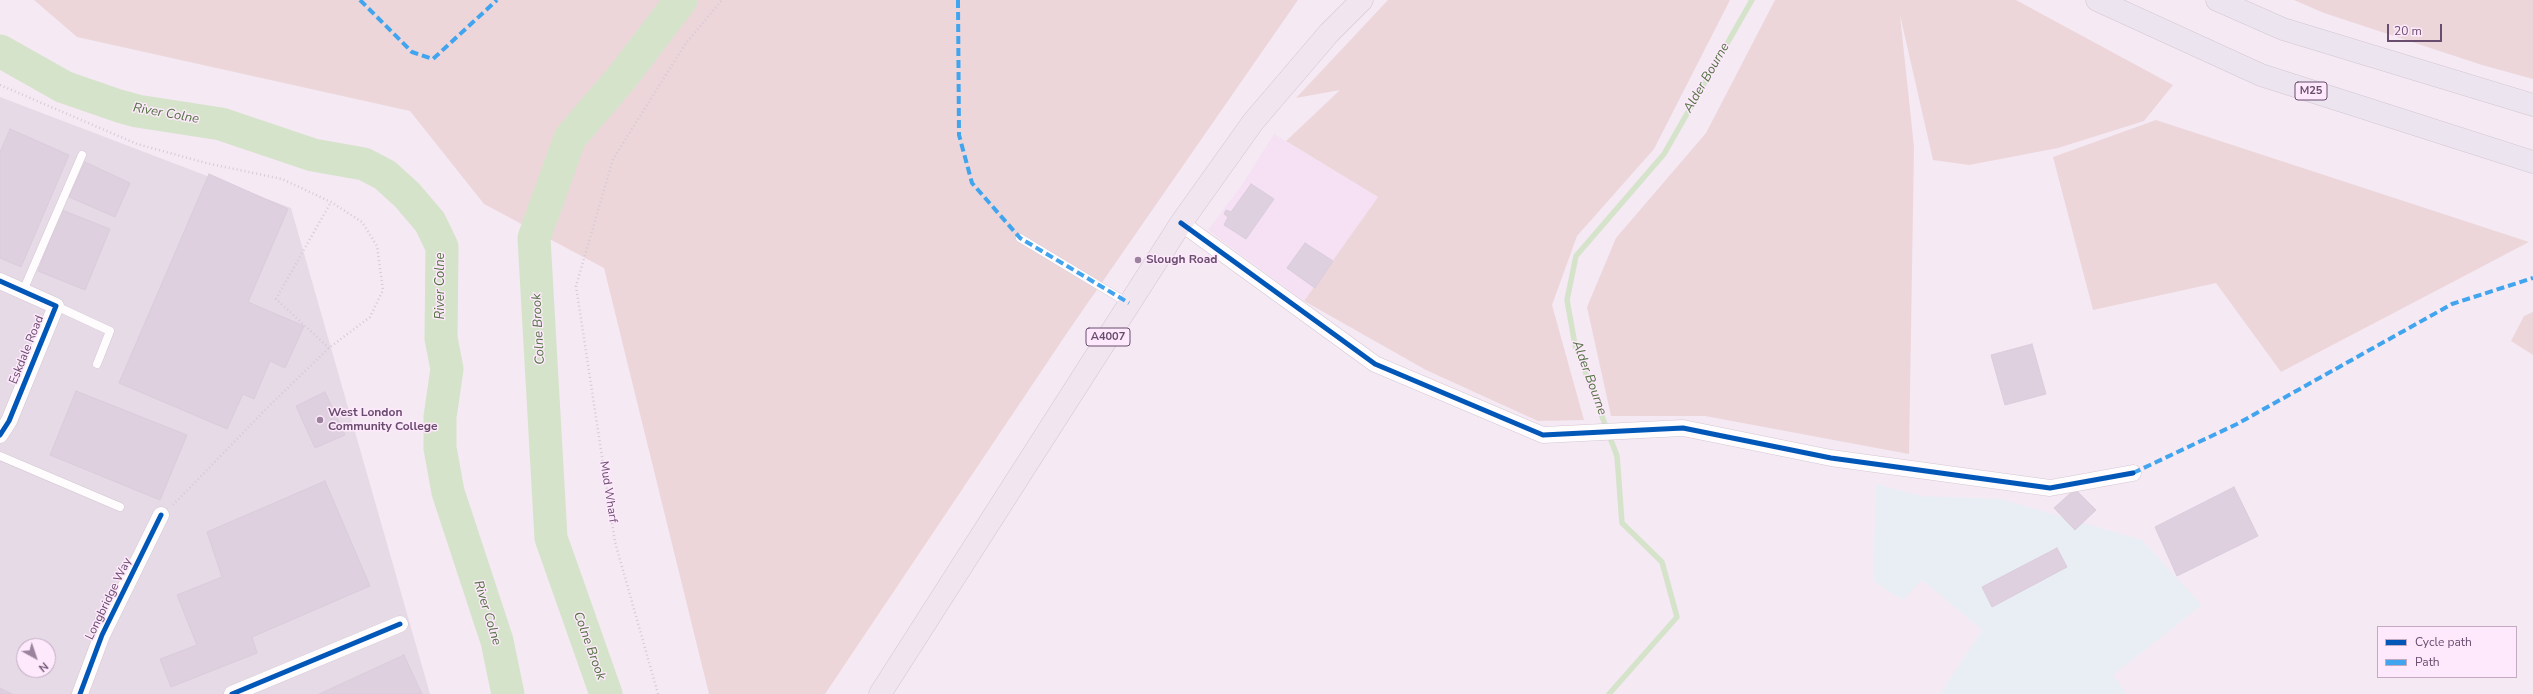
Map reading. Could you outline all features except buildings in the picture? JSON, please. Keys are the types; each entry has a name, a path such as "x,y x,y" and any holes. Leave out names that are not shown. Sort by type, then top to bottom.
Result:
{"highway":[{"name":"M25","path":"2097,0 2261,75 2533,162"},
{"path":"2217,0 2283,29 2533,105"}],"main road":[{"name":"A4007","path":"880,694 1181,223 1253,122 1329,33 1362,0"}],"street":[{"path":"1181,223 1375,364 1543,435 1683,428 1831,458 2050,488 2133,473"},
{"name":"Eskdale Road","path":"0,281 56,306 9,421 0,435"},
{"name":"Longbridge Way","path":"80,694 102,635 161,516"},
{"path":"232,694 400,624"}],"lane":[{"path":"23,291 82,155"},
{"path":"1020,238 1129,303"},
{"path":"56,306 110,331 97,364"},
{"path":"0,456 120,507"}],"path":[{"path":"0,85 137,144 206,163 282,179 331,202 362,222 377,246 383,290 370,317 330,348 268,407 180,500"},
{"path":"330,348 276,299 331,202"}],"shaded area":[{"path":"34,0 1298,0 1069,330 825,694 709,694 604,268 484,204 410,111 77,37"},
{"path":"1388,0 1730,0 1654,149 1577,236 1552,305 1584,420 1538,421 1426,370 1304,301 1378,197 1286,141 1340,90 1296,98"},
{"path":"1775,0 2016,0 2173,85 2144,121 2058,148 1969,165 1933,160 1900,15 1914,147 1909,454 1705,416 1611,416 1587,307 1616,238 1706,133"},
{"path":"2294,0 2533,0 2533,79 2482,65 2324,13"},
{"path":"0,97 291,208 430,694 0,694"},
{"path":"2156,120 2529,242 2281,372 2216,283 2093,310 2053,157"},
{"path":"1274,134 1378,197 1304,301 1208,230 1242,185"},
{"path":"2533,312 2533,355 2511,341 2524,316"},
{"path":"1876,484 1921,496 2001,499 2142,540 2202,605 2113,675 2126,694 1940,694 1982,630 1922,580 1903,600 1873,581"}],"waterway":[{"name":"Colne Brook","path":"606,694 551,538 534,238 570,138 623,76 681,0"},
{"name":"Alder Bourne","path":"1609,694 1677,617 1662,562 1622,523 1617,456 1575,345 1567,300 1576,256 1664,154 1752,0"},
{"name":"River Colne","path":"0,51 64,87 119,106 137,111 221,124 313,155 364,164 385,175 407,195 430,222 442,247 441,338 447,369 440,417 440,448 448,492 497,641 508,694"}],"marked path":[{"path":"360,0 412,52 433,59 497,0"},
{"path":"958,0 959,135 972,183 1020,238 1129,303"},
{"path":"2133,473 2237,424 2452,304 2533,278"}],"cycle path":[{"path":"1181,223 1375,364 1543,435 1683,428 1831,458 2050,488 2133,473"},
{"path":"0,281 56,306 9,421 0,435"},
{"path":"80,694 102,635 161,515"},
{"path":"232,694 400,624"}],"place":[{"name":"Slough Road","path":"1138,260"},
{"name":"West London Community College","path":"320,420"}]}
